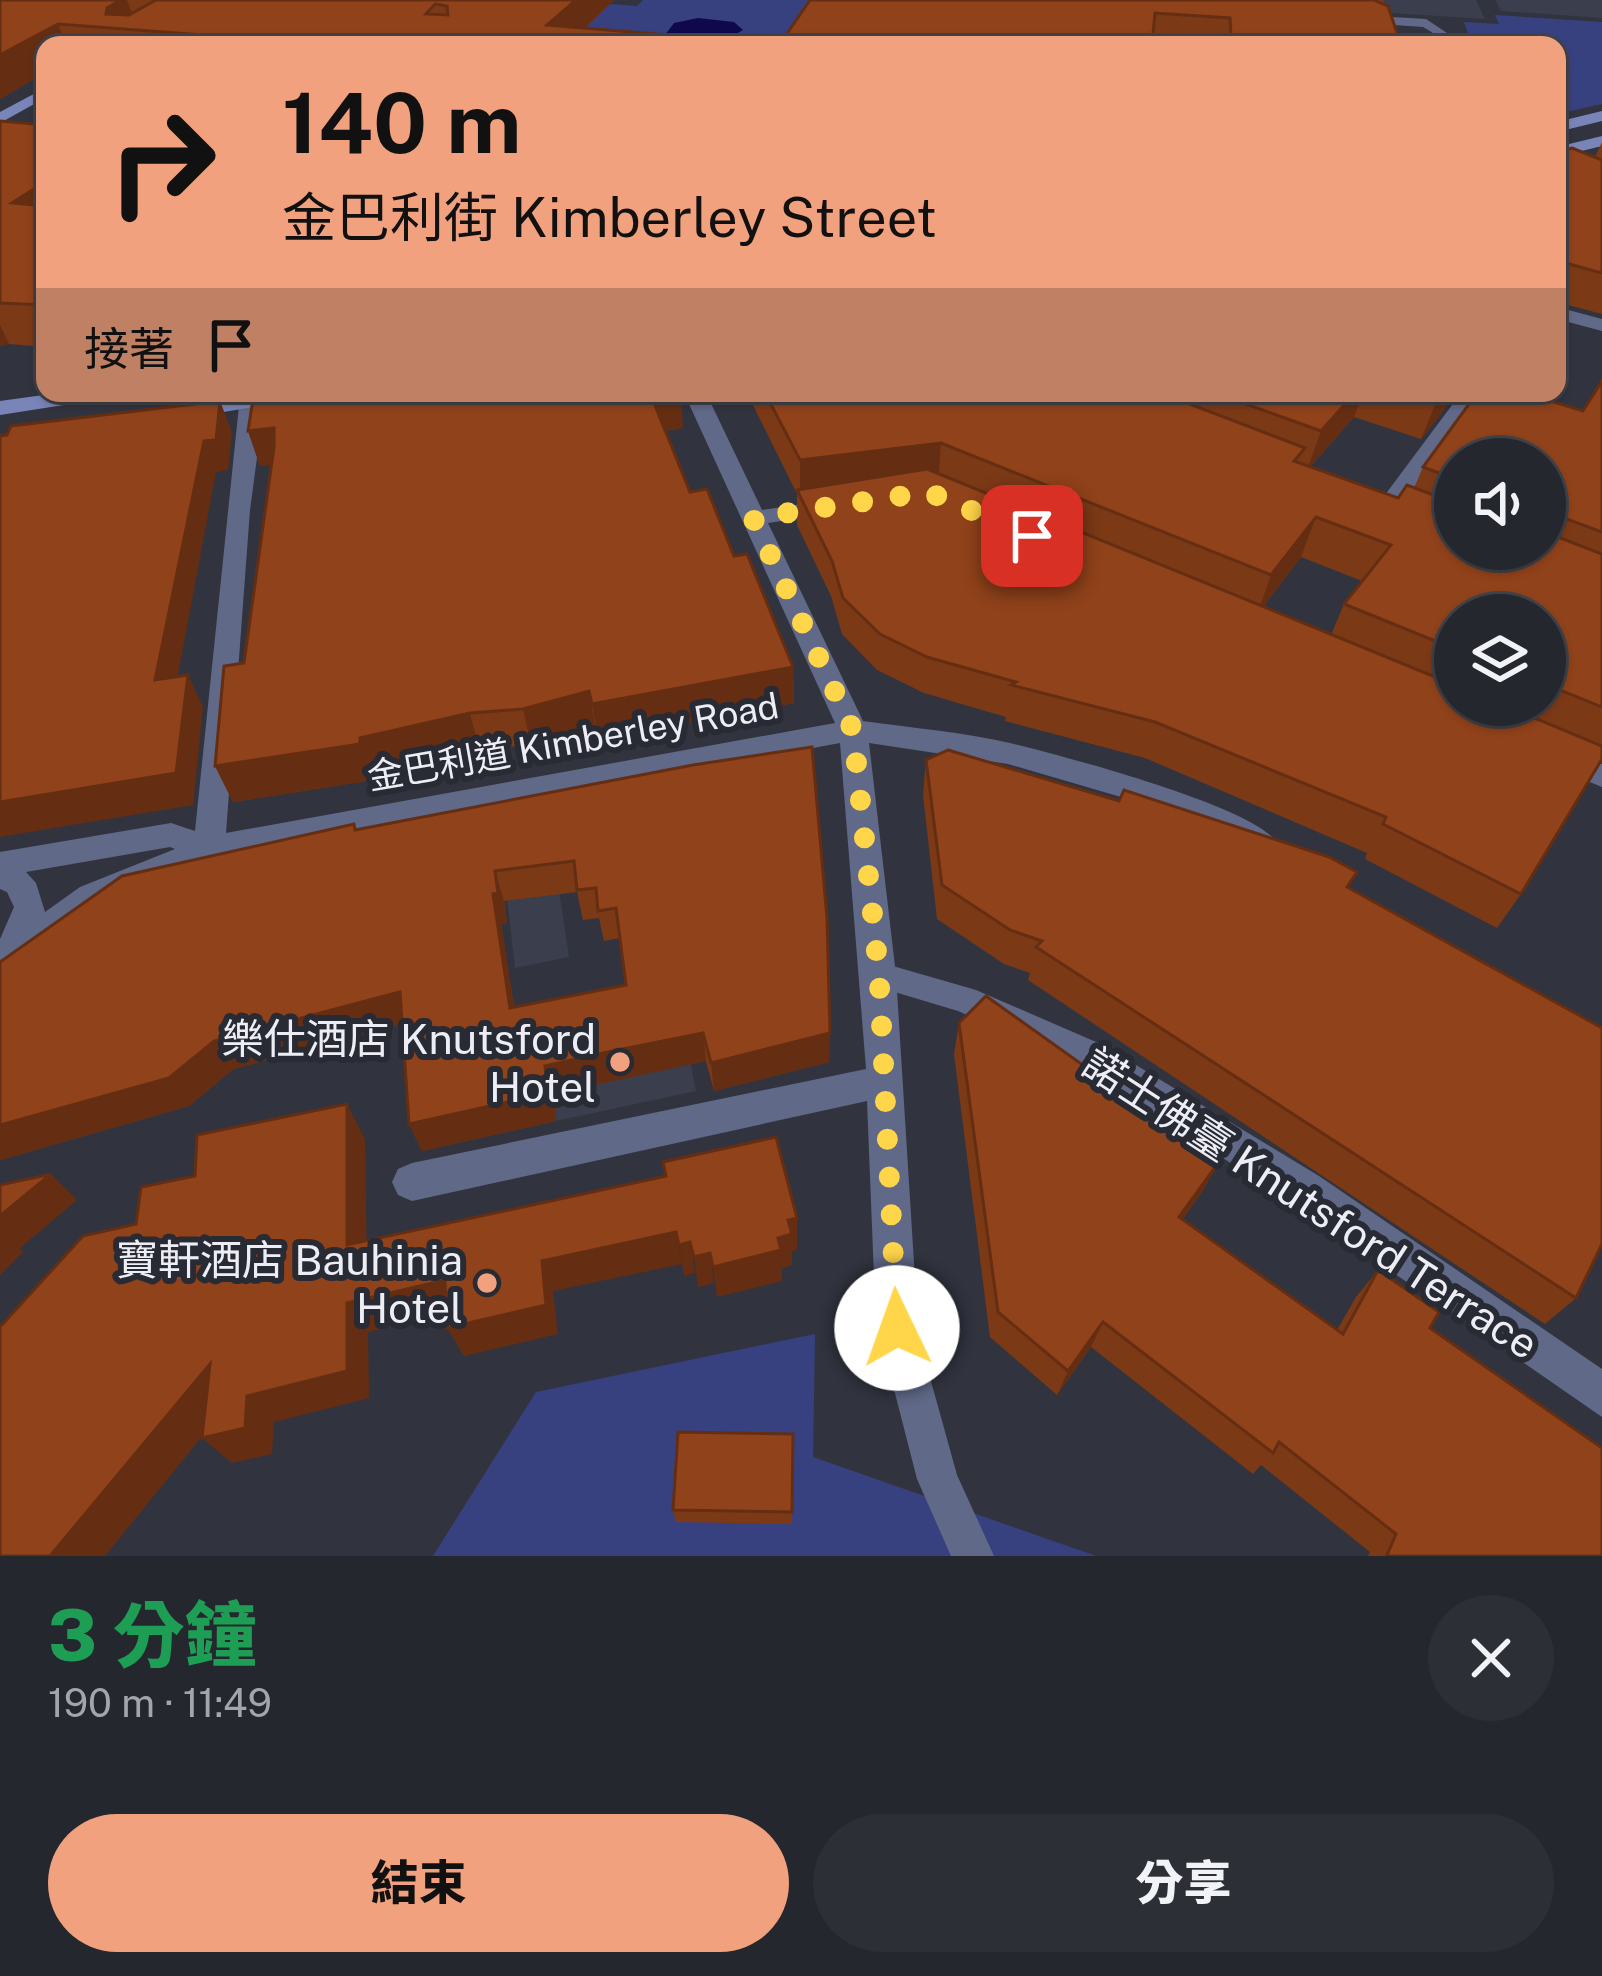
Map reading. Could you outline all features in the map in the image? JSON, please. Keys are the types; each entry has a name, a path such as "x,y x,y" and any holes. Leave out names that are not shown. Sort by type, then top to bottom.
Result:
{"main road":[{"path":"1,116 36,97"},
{"path":"1566,125 1602,116"},
{"path":"1566,150 1602,141"},
{"path":"0,408 41,402"},
{"path":"166,415 242,402"}],"street":[{"path":"1339,17 1363,19 1408,34 1439,33"},
{"path":"1566,316 1602,326"},
{"path":"6,956 92,896 209,848 238,510 251,420 248,402"},
{"path":"699,402 853,730 879,975 897,1328"},
{"path":"1384,510 1465,402"},
{"path":"753,518 863,502"},
{"name":"金巴利道 Kimberley Road","path":"0,864 171,835 209,848 853,730 1007,753 1124,786 1218,820 1299,864"},
{"path":"1538,748 1602,776"},
{"path":"0,876 20,883 30,907 6,956"},
{"name":"諾士佛臺 Knutsford Terrace","path":"1098,1058 1305,1190 1602,1395"},
{"path":"412,1182 886,1081"}],"lane":[{"path":"1434,36 1439,33"},
{"name":"諾士佛臺 Knutsford Terrace","path":"879,975 965,999 1098,1058"},
{"path":"897,1328 938,1479 973,1556"}],"shaded area":[{"path":"643,0 811,0 963,36 416,36 609,4 637,6"},
{"path":"1476,0 1485,19 1219,2"},
{"path":"1495,0 1602,0 1602,18 1501,11"},
{"path":"1495,15 1602,22 1602,104 1566,112 1566,36 1469,36 1464,22 1499,24"},
{"path":"698,18 734,22 743,30 732,36 665,35 674,23"},
{"path":"550,830 569,957 515,968 500,839"},
{"name":"樂仕酒店 Knutsford Hotel","path":"677,994 696,1091 556,1121 544,1021"},
{"path":"815,1334 813,1457 1096,1556 433,1556 536,1392"}],"building":[{"path":"0,0 121,0 107,8 106,14 129,15 156,0 576,0 547,25 680,36 216,36 58,24 0,55","holes":["435,4 447,6 448,15 426,14"]},
{"path":"810,0 1378,0 1388,6 1398,36 1231,36 1230,18 1155,13 1153,36 785,36"},
{"path":"0,121 36,124 36,188 12,203 36,205 36,305 0,303"},
{"path":"1566,150 1602,160 1602,273 1566,263"},
{"path":"1602,381 1602,532 1566,519 1566,438 1444,438 1470,402 1554,402 1583,411"},
{"path":"220,402 216,440 204,441 155,680 188,675 176,773 0,802 0,436 7,435 11,426"},
{"path":"253,402 654,402 690,492 707,489 734,556 747,554 793,667 592,704 589,691 523,709 470,713 360,738 360,744 215,766 224,666 244,663 274,447 274,428 248,431"},
{"path":"770,402 1185,402 1305,448 1294,461 1398,498 1407,485 1434,495 1434,570 1566,570 1566,540 1602,554 1602,707 1566,692 1566,594 1434,594 1434,640 1344,604 1391,545 1316,517 1271,575 941,443 800,460"},
{"path":"1240,402 1347,402 1321,431"},
{"path":"1434,452 1434,471 1423,467"},
{"path":"927,469 1434,676 1434,726 1554,726 1602,746 1602,759 1521,894 1383,824 1386,817 1155,722 1011,685 1016,682 927,657 880,634 843,598 832,561 797,490"},
{"path":"812,747 827,918 830,1033 711,1063 703,1033 603,1053 545,1066 548,1093 409,1124 400,992 214,1041 169,1078 0,1125 0,962 122,876 354,824 355,830","holes":["574,861 577,890 596,888 598,911 616,908 626,985 510,1008 493,894 498,893 495,871"]},
{"path":"948,750 1119,801 1124,790 1329,857 1357,872 1347,887 1602,1028 1602,1244 1576,1298 1036,947 1042,941 1010,930 942,885 926,760"},
{"path":"986,996 1219,1162 1179,1217 1343,1334 1378,1270 1439,1312 1430,1328 1602,1448 1602,1556 1388,1556 1396,1534 1279,1442 1273,1453 1103,1322 1068,1371 998,1312 959,1023"},
{"path":"347,1104 347,1245 666,1176 663,1162 776,1137 797,1218 788,1220 792,1234 778,1238 781,1250 713,1267 710,1253 694,1257 690,1242 679,1245 676,1232 542,1261 546,1305 447,1328 445,1280 347,1303 347,1371 247,1396 245,1428 202,1438 210,1364 50,1556 0,1556 0,1327 83,1236 136,1224 141,1187 195,1176 197,1135"},
{"path":"51,1174 0,1216 0,1185"},
{"path":"678,1432 793,1434 792,1512 673,1510"}],"place":[{"name":"樂仕酒店 Knutsford Hotel","path":"620,1062"},
{"name":"寶軒酒店 Bauhinia Hotel","path":"487,1283"}],"route":[{"path":"897,1328 879,975 853,730 808,625 753,518 928,492 1032,536"}]}
